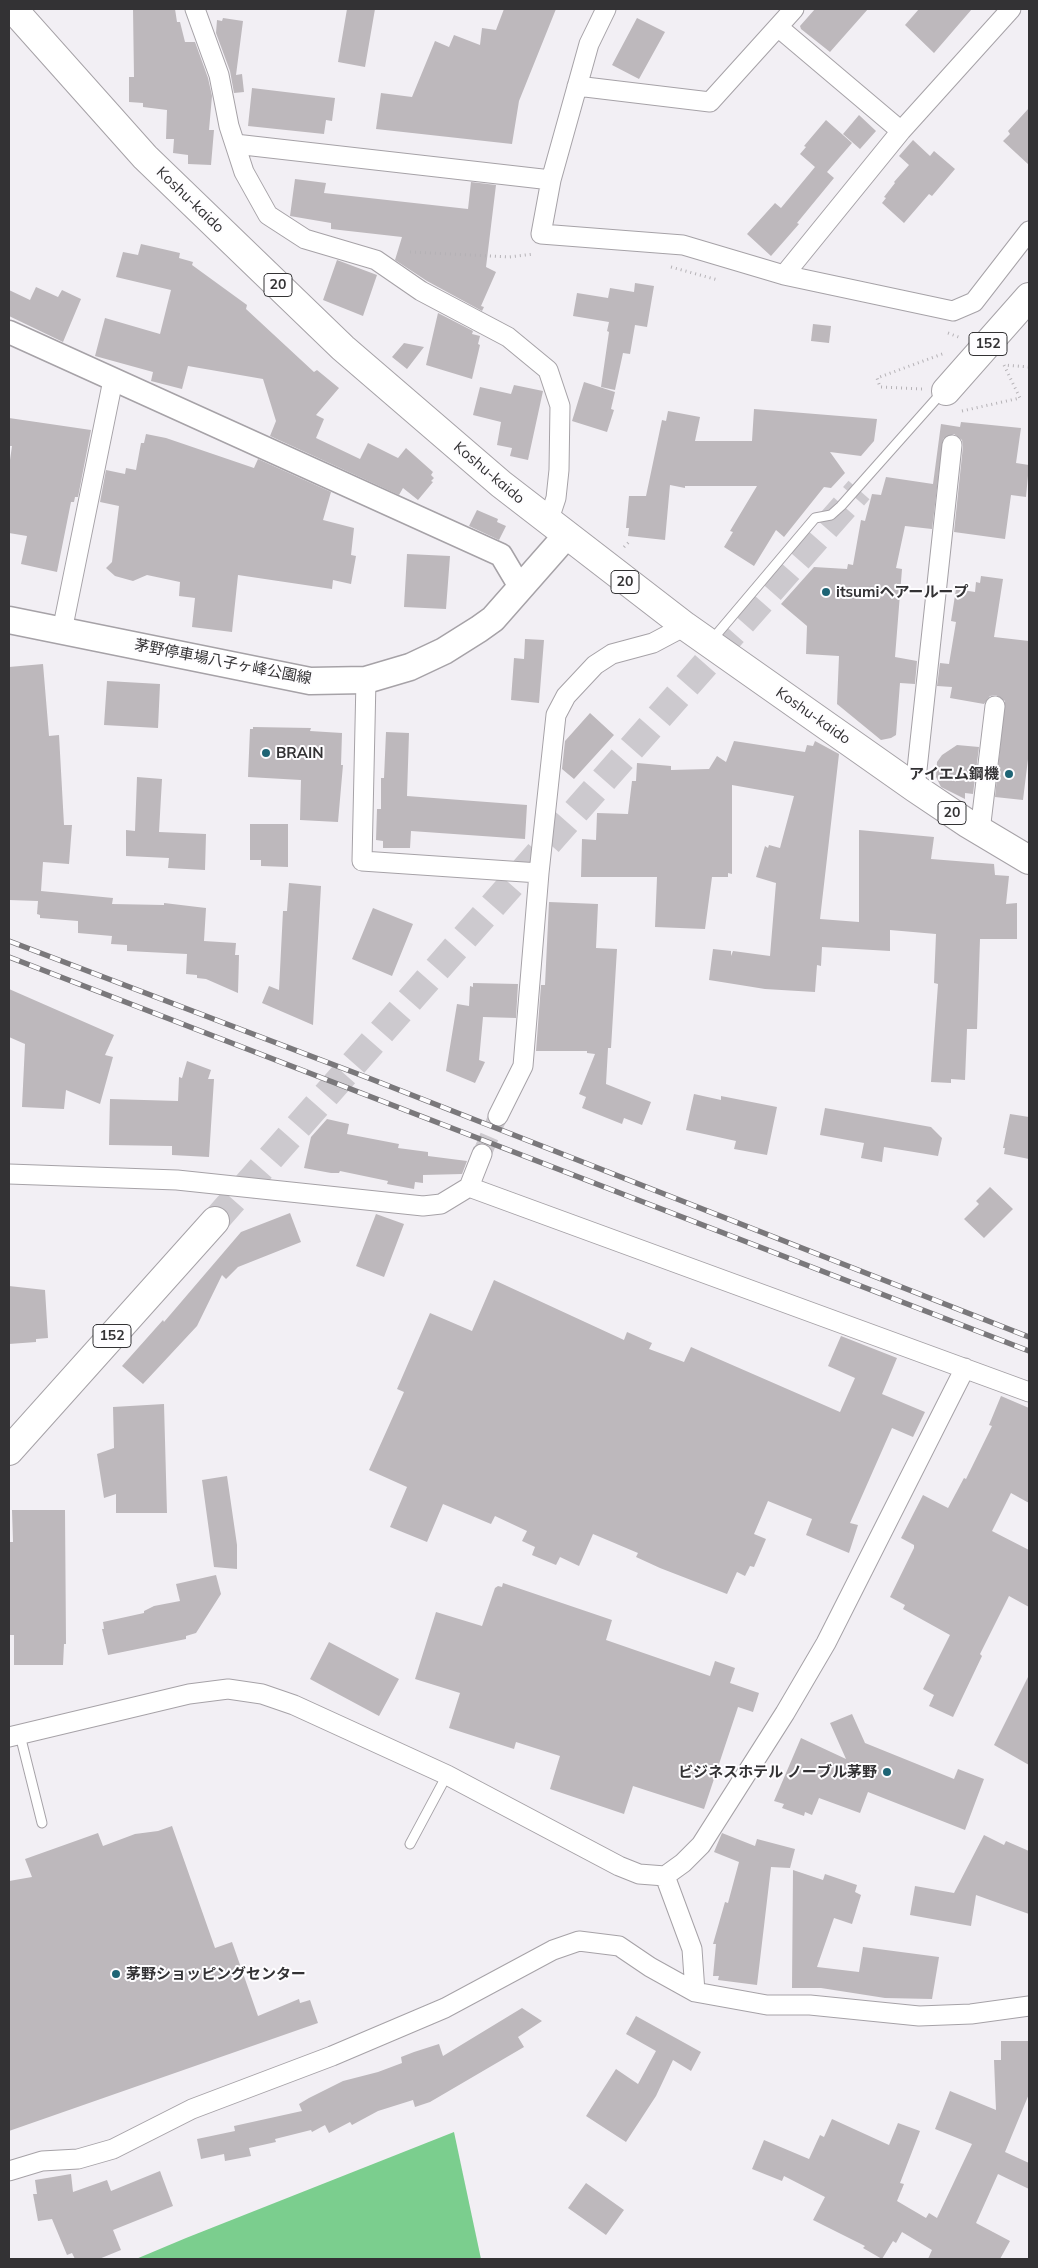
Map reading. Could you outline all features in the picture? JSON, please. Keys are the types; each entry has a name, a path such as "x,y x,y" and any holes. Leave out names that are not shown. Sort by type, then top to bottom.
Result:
{"highway":[{"name":"Koshu-kaido","path":"14,9 145,157 343,348 500,484 685,626 915,788 980,831 1029,860"},
{"name":"152","path":"941,394 1029,296"},
{"name":"152","path":"9,1451 215,1221"}],"main road":[{"name":"茅野停車場八子ヶ峰公園線","path":"9,620 310,681 366,680 410,667 444,651 493,619 520,587 557,529"}],"street":[{"path":"195,9 219,75 235,144 244,172 268,215 305,239 376,260 421,291 508,337 548,370 560,406 560,470 556,498 557,529"},
{"path":"606,9 589,44 551,180 540,234 683,245 784,275 953,311 974,302 1029,231"},
{"path":"577,86 710,102 794,9"},
{"path":"784,275 901,131 1011,9"},
{"path":"778,27 901,131"},
{"path":"235,144 551,180"},
{"path":"9,332 501,555 520,587"},
{"path":"62,631 113,380"},
{"path":"915,788 952,445"},
{"path":"498,1116 524,1066 539,873 556,716 566,696 595,664 612,654 653,644 685,626"},
{"path":"366,680 362,861 539,873"},
{"path":"980,831 995,706"},
{"path":"9,1174 177,1180 423,1206 441,1204 469,1187 482,1154"},
{"path":"469,1187 1029,1392"},
{"path":"14,1736 189,1694 228,1689 262,1694 294,1704 447,1775 619,1866 640,1874 665,1876 700,1845 785,1713 826,1643 965,1368"},
{"path":"665,1876 692,1949 695,1992"},
{"path":"9,2172 42,2161 78,2160 113,2149 192,2109 332,2056 444,2008 553,1950 579,1941 619,1946 650,1968 695,1992 767,2005 810,2005 919,2016 971,2014 1029,2006"}],"lane":[{"path":"709,643 815,518 831,515 841,506 941,394"},
{"path":"14,1736 42,1822"},
{"path":"410,1844 447,1775"}],"path":[{"path":"410,252 509,257 538,254"},
{"path":"665,265 719,280"},
{"path":"945,331 962,339 956,345"},
{"path":"950,351 877,378 880,387 925,390 941,394 954,412 1020,398 1004,365 1029,366"}],"green space":[{"path":"454,2132 481,2259 136,2259 186,2238"}],"building":[{"path":"133,9 175,9 177,22 180,22 185,42 195,42 208,78 212,96 209,130 214,130 211,165 188,164 188,155 173,153 174,139 166,139 167,110 143,107 143,103 129,102 129,77 134,77"},
{"path":"347,9 375,9 365,67 338,62"},
{"path":"504,9 556,9 519,101 512,144 376,129 381,93 412,97 435,41 449,47 454,35 480,45 482,28 496,30"},
{"path":"815,9 868,9 830,52 801,29 800,26"},
{"path":"919,9 972,9 934,53 905,25"},
{"path":"223,18 243,21 236,75 242,74 244,92 234,93 230,71 216,33 217,20 222,21"},
{"path":"637,18 665,32 639,79 612,65"},
{"path":"252,88 335,98 332,121 326,120 324,134 248,126"},
{"path":"1029,108 1029,165 1003,141 1010,134 1008,131"},
{"path":"859,115 876,131 860,149 843,134"},
{"path":"826,120 852,143 827,172 834,178 797,223 799,224 771,256 747,234 775,203 781,208 815,167 800,154 806,147 804,146"},
{"path":"913,140 930,156 934,151 955,169 932,196 929,194 904,223 882,203 894,182 909,165 899,156"},
{"path":"295,179 326,183 324,193 468,209 471,182 496,185 486,267 496,272 481,306 484,307 482,311 427,281 395,260 402,237 331,229 331,223 290,216"},
{"path":"141,244 180,253 179,258 193,262 192,265 247,305 246,309 314,372 317,370 339,388 316,415 324,419 316,438 360,459 368,443 398,458 406,448 433,472 431,475 434,478 431,481 433,482 418,500 403,488 399,495 270,436 276,421 263,379 188,366 182,389 151,381 153,372 95,356 105,318 160,334 171,290 116,277 123,252 138,255"},
{"path":"337,260 377,275 363,316 323,300"},
{"path":"635,283 654,286 647,327 635,325 630,354 623,353 615,390 601,387 609,322 573,316 577,293 608,298 610,288 634,292"},
{"path":"36,287 58,297 62,290 81,299 63,342 9,316 9,290 30,300"},
{"path":"438,313 473,331 472,334 480,336 478,344 480,345 472,379 426,365"},
{"path":"813,324 831,326 829,343 811,341"},
{"path":"404,343 424,347 407,369 392,357"},
{"path":"584,382 615,392 611,409 614,410 607,432 572,421"},
{"path":"514,385 543,391 528,460 510,456 512,448 497,445 501,422 473,415 480,387 511,394"},
{"path":"754,409 877,419 874,441 861,456 830,452 845,473 831,488 824,487 784,537 776,530 754,566 724,547 733,532 730,531 757,486 685,486 685,488 670,485 665,540 628,536 629,528 626,528 629,496 646,496 662,420 666,421 668,411 700,417 695,441 752,441"},
{"path":"9,418 91,430 78,497 75,497 74,502 71,502 57,572 21,564 27,536 9,533 9,467 12,446 9,446"},
{"path":"961,422 1021,428 1016,463 1029,465 1026,497 1011,495 1005,539 954,532 963,446 962,440 954,434 943,439 932,529 905,526 896,568 902,569 895,657 917,661 915,684 900,683 896,735 881,740 837,704 839,656 806,654 807,626 781,604 814,567 847,569 848,564 853,565 861,520 865,521 872,494 881,495 886,477 933,484 941,424 960,427"},
{"path":"146,434 166,438 254,468 258,459 331,492 323,520 354,528 351,555 356,556 351,584 333,580 332,589 238,575 232,632 192,627 195,598 179,596 180,582 147,575 133,581 115,576 106,568 112,562 119,506 100,502 106,470 125,474 126,468 136,470 141,443 144,443"},
{"path":"477,510 498,519 497,522 506,526 499,540 469,526"},
{"path":"407,554 450,556 446,609 404,607"},
{"path":"981,576 1003,579 994,637 1029,641 1029,751 1023,800 995,797 1005,701 996,695 990,696 984,704 950,698 952,687 937,686 940,663 949,664 956,622 951,621 956,589 975,592 976,582 980,583"},
{"path":"525,639 544,640 539,703 511,700 514,658 524,659"},
{"path":"43,664 49,736 59,735 64,825 72,825 69,864 43,862 41,891 113,898 112,904 164,905 164,903 206,908 204,941 236,943 235,955 239,955 238,993 206,979 197,978 197,975 186,974 187,954 127,951 127,945 111,944 112,936 78,933 78,921 40,918 40,915 37,914 38,901 9,900 9,667"},
{"path":"107,681 160,684 158,728 104,725"},
{"path":"590,713 614,735 574,779 562,769 565,741"},
{"path":"253,727 311,728 310,731 342,733 341,765 343,765 338,822 300,820 301,780 248,777 250,729 253,729"},
{"path":"386,732 409,733 407,796 527,805 525,839 411,831 410,848 383,848 383,841 376,840 377,809 381,809 381,778 384,778"},
{"path":"734,741 805,752 807,745 813,746 815,741 839,754 820,919 859,922 859,830 934,837 931,859 994,864 995,875 1009,876 1006,904 1017,903 1017,939 980,939 977,1029 967,1029 965,1080 951,1079 951,1083 931,1082 938,984 934,983 936,934 890,930 890,951 822,947 821,966 817,965 815,992 765,989 709,980 713,949 731,951 731,956 733,951 770,956 776,883 756,877 765,846 768,848 769,845 780,848 794,796 732,785 732,874 728,873 728,877 712,877 705,929 655,927 657,877 581,877 582,839 596,840 597,813 628,814 632,781 636,781 637,763 671,766 671,770 709,769 717,756 726,762"},
{"path":"957,745 979,747 973,794 965,793 965,799 941,787 936,777 937,762 942,755"},
{"path":"137,777 162,779 159,832 206,834 205,870 168,868 169,858 126,856 126,830 135,831"},
{"path":"250,824 288,824 288,867 261,866 261,860 250,860"},
{"path":"289,883 321,886 313,1025 262,1003 269,986 279,990 283,911 287,911"},
{"path":"549,902 598,904 596,948 617,949 611,1048 608,1048 606,1084 651,1102 642,1125 624,1118 622,1124 582,1108 586,1097 579,1094 595,1054 587,1053 587,1051 536,1051 541,985 545,985"},
{"path":"373,908 413,924 392,976 352,959"},
{"path":"473,983 518,984 516,1018 483,1017 479,1060 485,1062 475,1083 446,1071 457,1004 469,1006 470,986 473,987"},
{"path":"9,989 114,1035 105,1055 113,1057 100,1104 66,1090 64,1109 22,1107 25,1044 9,1037"},
{"path":"187,1061 211,1070 208,1079 214,1079 209,1157 172,1155 172,1146 109,1145 110,1099 178,1101 179,1077 182,1078"},
{"path":"694,1094 721,1100 721,1096 777,1107 767,1155 734,1149 736,1141 686,1130"},
{"path":"825,1108 931,1127 942,1138 938,1156 884,1147 882,1162 861,1158 864,1143 820,1135"},
{"path":"1010,1114 1029,1117 1029,1159 1004,1154 1005,1148 1003,1148"},
{"path":"327,1119 349,1124 347,1134 399,1144 398,1148 428,1152 428,1156 467,1161 462,1174 423,1175 423,1183 415,1182 414,1189 387,1184 388,1181 340,1171 339,1173 331,1173 304,1168 311,1137"},
{"path":"990,1187 1013,1209 984,1238 964,1219 979,1204 976,1201"},
{"path":"290,1213 301,1242 238,1267 226,1279 222,1275 197,1326 143,1384 122,1366 163,1320 164,1322 241,1232"},
{"path":"376,1214 404,1224 384,1277 356,1266"},
{"path":"494,1280 624,1340 627,1332 652,1343 649,1349 684,1362 691,1347 840,1412 855,1378 828,1366 841,1336 897,1358 882,1394 925,1412 913,1437 892,1428 850,1523 858,1525 849,1553 806,1535 812,1519 768,1501 754,1534 766,1539 754,1567 750,1566 745,1576 737,1572 727,1594 660,1568 636,1557 638,1553 593,1534 579,1566 560,1557 556,1565 532,1555 535,1547 522,1541 527,1531 495,1516 491,1524 443,1504 427,1542 390,1527 407,1487 369,1470 404,1392 397,1389 430,1313 472,1331"},
{"path":"9,1286 45,1290 48,1338 36,1339 36,1342 9,1344"},
{"path":"1001,1396 1029,1408 1029,1503 1011,1493 992,1531 1029,1550 1029,1607 1009,1596 980,1654 982,1656 953,1717 929,1706 934,1695 923,1689 950,1635 903,1609 905,1605 890,1597 914,1548 914,1545 901,1538 923,1495 948,1508 964,1478 966,1479 992,1426 989,1425"},
{"path":"164,1404 167,1513 116,1513 116,1494 104,1498 97,1454 114,1448 113,1407"},
{"path":"227,1476 237,1545 237,1569 214,1567 202,1480"},
{"path":"12,1510 65,1510 66,1644 64,1644 63,1665 14,1665 14,1635 9,1635 9,1542 13,1542"},
{"path":"216,1575 221,1594 196,1633 186,1636 186,1639 108,1655 102,1629 104,1629 103,1622 144,1613 144,1611 154,1606 180,1601 176,1584"},
{"path":"503,1583 612,1620 606,1640 710,1676 715,1661 735,1668 730,1683 759,1693 753,1712 738,1707 704,1809 633,1786 624,1814 550,1789 560,1756 516,1742 514,1749 449,1728 460,1693 415,1679 436,1612 482,1626 495,1588 498,1586 502,1587"},
{"path":"329,1642 399,1679 379,1716 310,1679"},
{"path":"1029,1675 1029,1765 994,1745"},
{"name":"ビジネスホテル ノーブル茅野","path":"852,1714 865,1743 954,1779 958,1769 984,1779 965,1830 868,1792 860,1813 819,1798 812,1815 805,1812 804,1816 782,1808 784,1804 774,1801 801,1738 846,1759 830,1723"},
{"name":"茅野ショッピングセンター","path":"172,1826 215,1948 232,1942 258,2016 299,1999 300,2003 310,2000 318,2023 9,2131 9,1881 32,1877 25,1859 98,1833 103,1846 135,1834 158,1831"},
{"path":"722,1833 755,1846 757,1839 795,1849 790,1868 771,1867 757,1985 718,1980 719,1976 713,1976 716,1944 713,1944 725,1902 728,1903 739,1862 714,1852"},
{"path":"984,1835 1004,1845 1006,1841 1029,1851 1029,1914 976,1895 971,1926 910,1915 915,1886 954,1893"},
{"path":"793,1870 823,1880 825,1874 857,1885 855,1892 861,1895 852,1924 834,1918 817,1967 859,1972 863,1947 939,1957 932,1999 885,1998 821,1988 792,1988"},
{"path":"522,2008 542,2021 518,2037 524,2047 430,2102 415,2107 413,2100 378,2111 352,2125 350,2122 329,2133 325,2125 312,2132 311,2130 275,2139 276,2142 249,2148 251,2156 225,2161 224,2154 201,2159 197,2139 235,2131 234,2126 302,2111 299,2104 309,2098 343,2081 378,2072 402,2063 401,2057 414,2052 439,2044 443,2056"},
{"path":"636,2016 701,2052 691,2071 673,2060 656,2096 626,2142 586,2116 616,2069 638,2084 656,2051 626,2034"},
{"path":"1001,2041 1029,2041 1029,2094 1005,2152 1029,2163 1029,2189 998,2174 976,2223 1010,2241 1000,2259 928,2259 932,2250 902,2232 896,2243 893,2241 882,2259 863,2248 865,2246 813,2220 825,2197 784,2176 782,2181 752,2169 764,2140 809,2159 820,2135 824,2137 832,2119 889,2145 898,2123 920,2131 900,2183 904,2184 897,2201 926,2218 929,2213 937,2218 972,2144 935,2129 950,2091 996,2110 994,2060 1001,2060"},
{"path":"160,2171 173,2206 113,2230 121,2250 99,2259 75,2259 72,2253 67,2255 52,2219 38,2221 33,2194 37,2194 35,2180 71,2174 73,2192 107,2180 111,2191"},
{"path":"586,2183 624,2210 606,2235 568,2208"}],"tunnel":[{"path":"215,1221 859,490"},
{"path":"482,1154 498,1116"}],"railway":[{"path":"9,941 371,1079 1029,1337"},
{"path":"9,957 1029,1351"}],"place":[{"name":"itsumiヘアーループ","path":"826,592"},
{"name":"BRAIN","path":"266,753"},
{"name":"アイエム鋼機","path":"1009,774"},
{"name":"ビジネスホテル ノーブル茅野","path":"887,1772"},
{"name":"茅野ショッピングセンター","path":"116,1974"}]}
